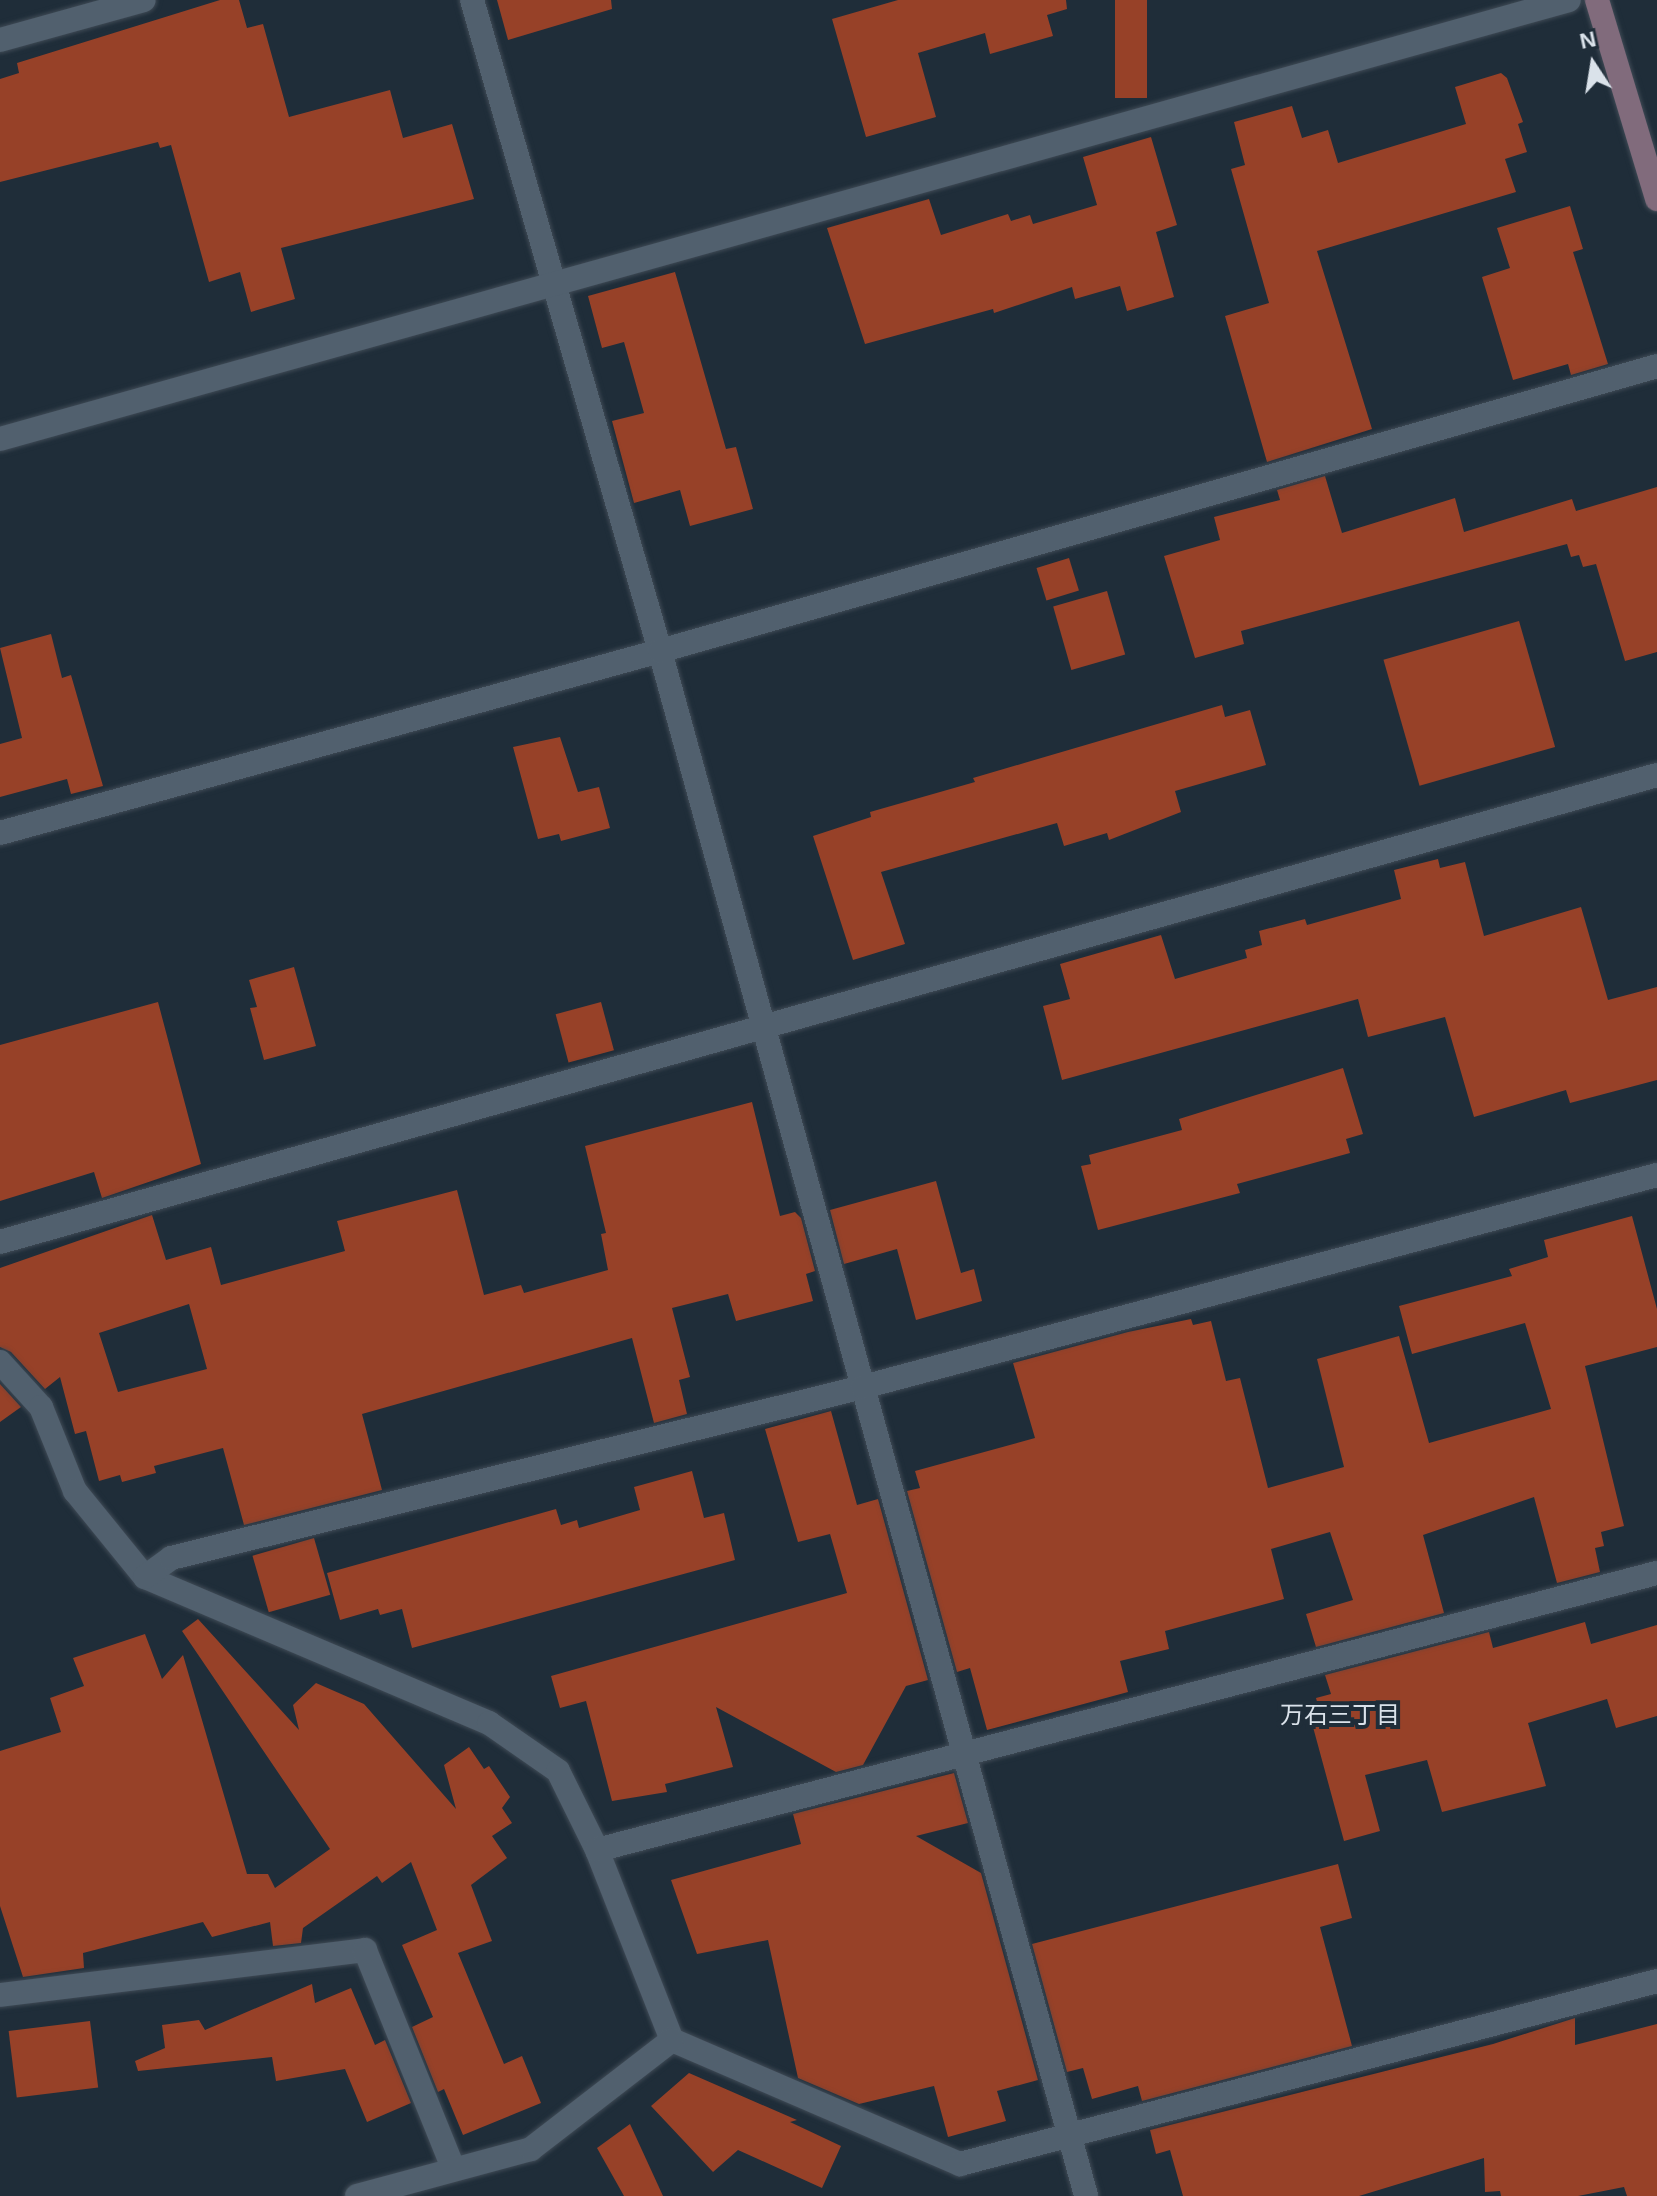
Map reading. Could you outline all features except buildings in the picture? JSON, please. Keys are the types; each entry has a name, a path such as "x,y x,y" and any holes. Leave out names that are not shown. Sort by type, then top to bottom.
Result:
{"street":[{"path":"0,40 144,0"},
{"path":"472,0 660,651 1086,2196"},
{"path":"0,439 1569,0"},
{"path":"1597,0 1657,199"},
{"path":"0,833 660,651 1657,366"},
{"path":"0,1242 764,1031 1657,775"},
{"path":"145,1577 171,1558 863,1387 1657,1175"},
{"path":"0,1362 41,1407 75,1491 145,1577 489,1723 558,1771 597,1850 672,2040 960,2164 1071,2138 1541,2008 1657,1981"},
{"path":"597,1850 1657,1573"},
{"path":"0,1995 365,1950 453,2168"},
{"path":"357,2196 531,2149 672,2040"}],"district":[{"name":"万石三丁目","path":"1340,1715"}]}
